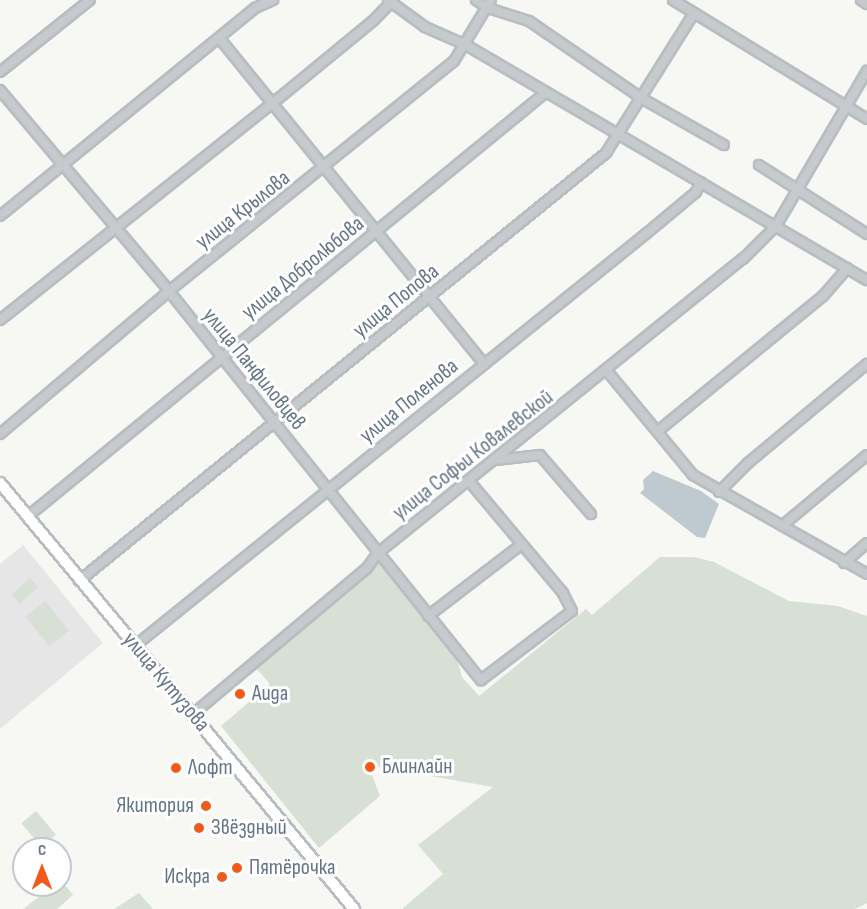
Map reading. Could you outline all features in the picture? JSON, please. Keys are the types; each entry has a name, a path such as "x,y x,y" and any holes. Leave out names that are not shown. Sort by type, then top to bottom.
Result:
{"main road":[{"name":"улица Кутузова","path":"0,483 79,581 136,645 354,909"}],"street":[{"path":"0,72 90,0"},
{"path":"0,216 255,8 273,0"},
{"path":"476,0 529,21 643,99 724,145"},
{"path":"673,0 867,119"},
{"path":"861,0 867,4"},
{"path":"0,320 273,103 391,1 425,27 466,45 867,280"},
{"name":"улица Крылова","path":"0,434 169,291 326,167 454,61 490,4"},
{"name":"улица Попова","path":"79,581 606,153 643,99 694,13"},
{"path":"219,39 326,167 484,364"},
{"name":"улица Софьи Ковалевской","path":"193,714 358,575 378,553 608,371 743,259 776,226 867,70"},
{"name":"улица Панфиловцев","path":"0,90 169,291 328,488 474,676 487,678 572,611 563,593 521,545"},
{"name":"улица Добролюбова","path":"27,517 545,93"},
{"path":"759,165 797,187 867,234"},
{"name":"улица Поленова","path":"136,645 696,192 701,182"},
{"path":"658,432 823,296 847,268"},
{"path":"719,492 748,463 867,364"},
{"path":"608,371 693,475 719,492 783,525 801,540 867,574"},
{"path":"496,460 540,455 591,514"},
{"path":"783,525 867,455"},
{"path":"428,616 521,545 469,481"},
{"path":"844,562 867,543"}],"shaded area":[{"path":"653,471 701,491 719,504 705,538 697,537 640,493 644,489 643,480"},
{"path":"23,545 103,643 0,729 0,564"},
{"path":"660,557 694,557 714,562 789,601 838,606 867,616 867,903 855,909 402,909 443,874 418,845 493,787 373,766 370,770 380,796 319,848 221,726 270,684 256,668 381,562 457,659 462,677 479,696 586,609 592,615"},
{"path":"30,578 38,587 19,604 11,595"},
{"path":"45,601 69,631 49,646 26,617"},
{"path":"36,811 56,835 53,837 33,837 21,823"},
{"path":"139,893 153,909 114,909"},
{"path":"39,897 71,897 57,909 23,909"}],"place":[{"name":"Аида","path":"240,694"},
{"name":"Блинлайн","path":"370,767"},
{"name":"Лофт","path":"176,768"},
{"name":"Якитория","path":"206,806"},
{"name":"Звёздный","path":"199,828"},
{"name":"Пятёрочка","path":"237,868"},
{"name":"Искра","path":"222,877"}]}
